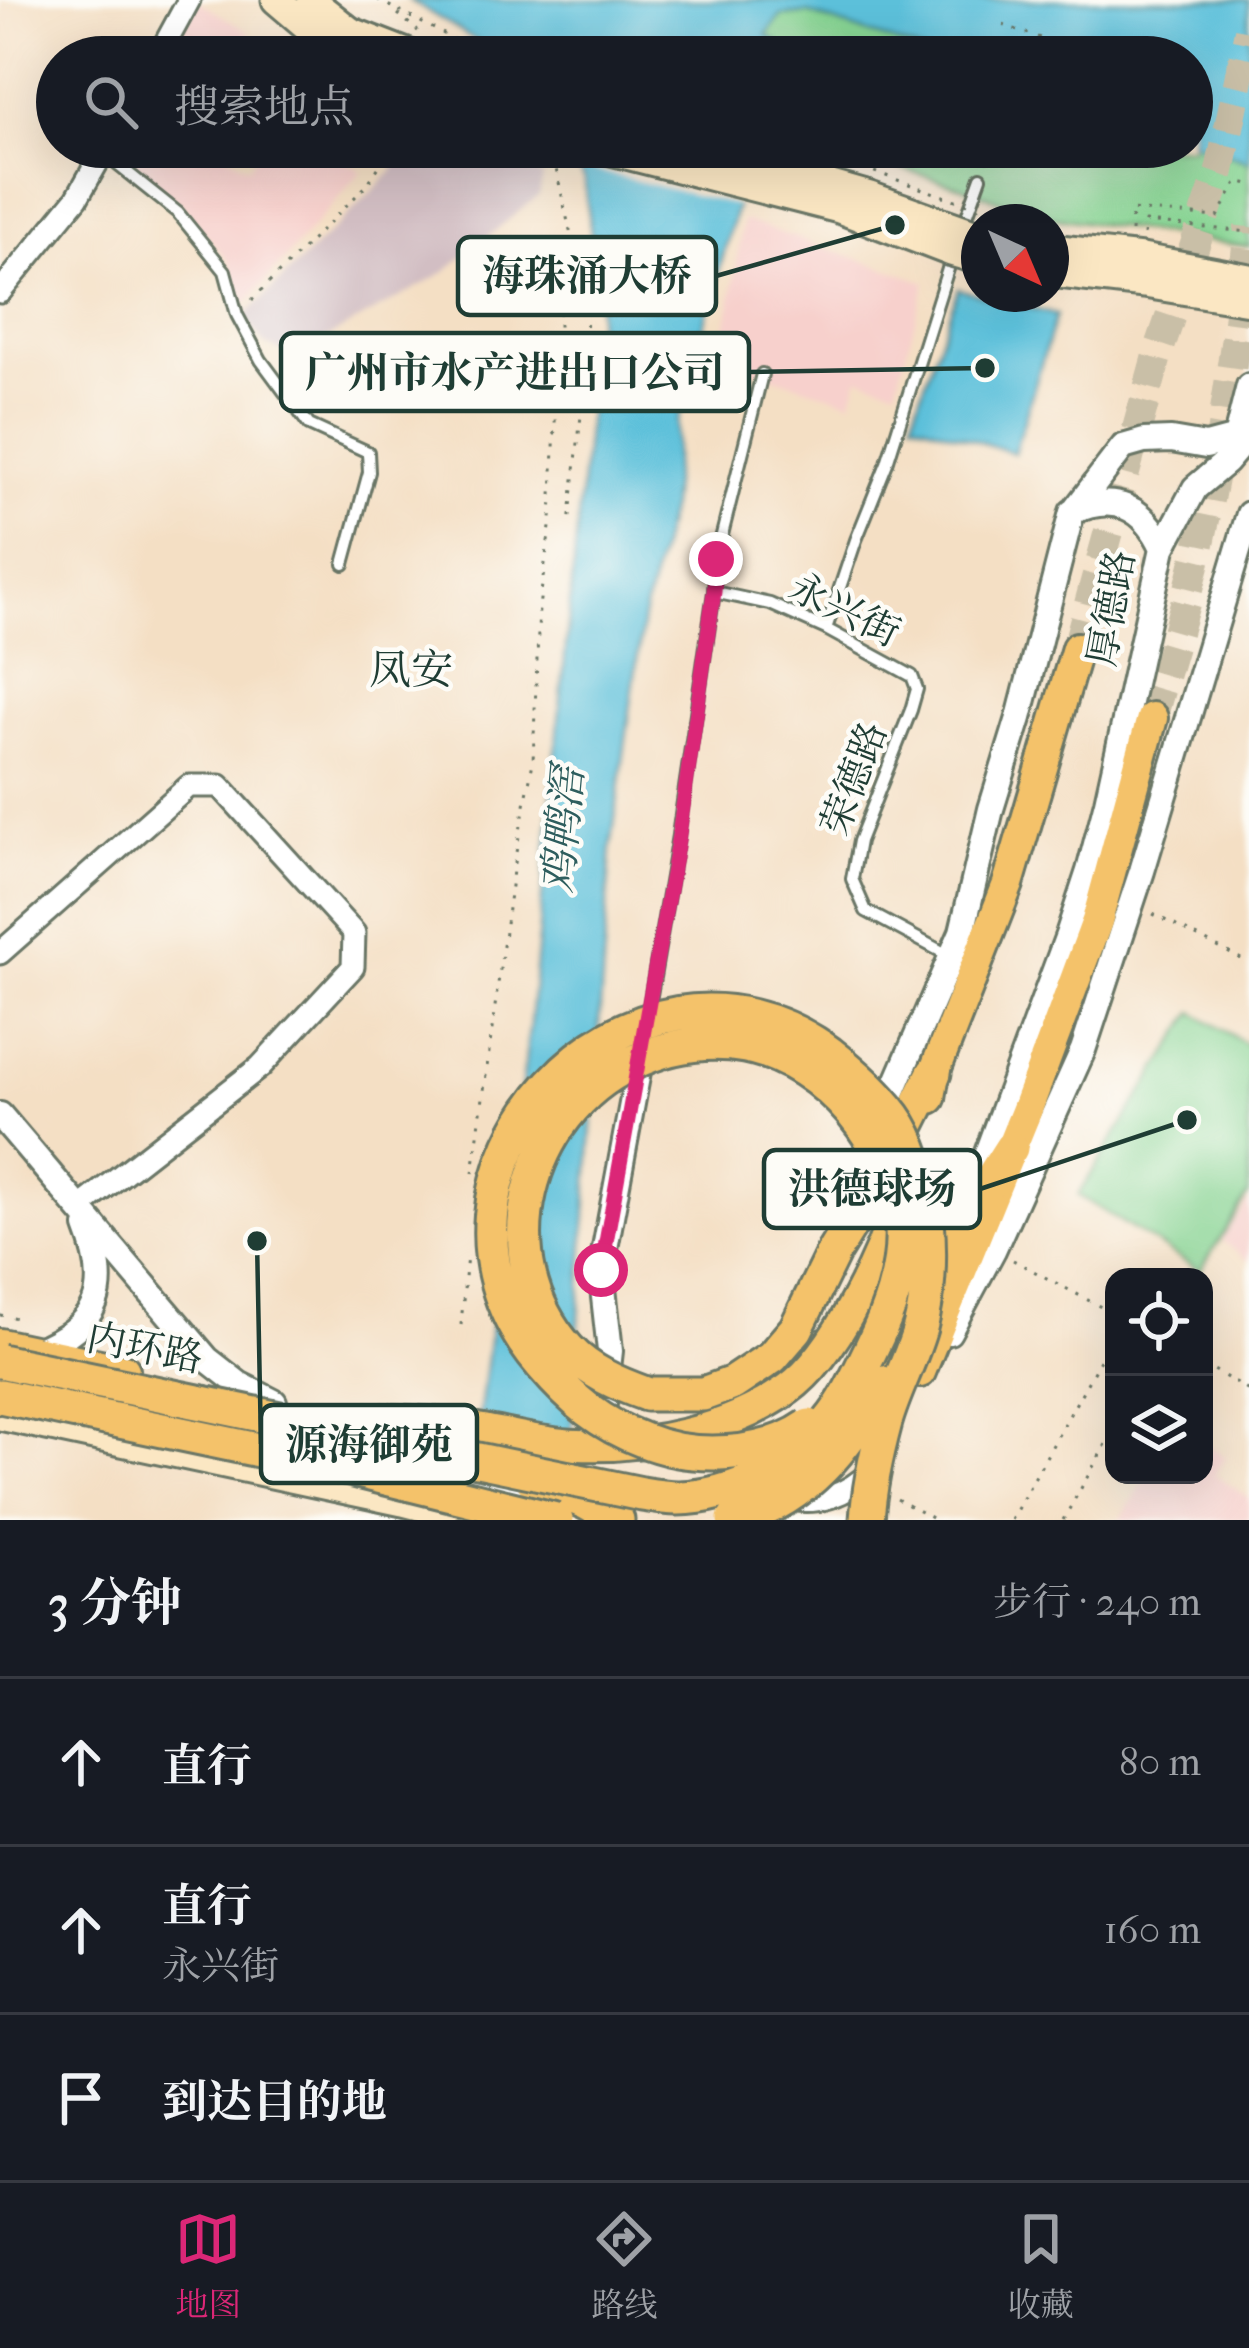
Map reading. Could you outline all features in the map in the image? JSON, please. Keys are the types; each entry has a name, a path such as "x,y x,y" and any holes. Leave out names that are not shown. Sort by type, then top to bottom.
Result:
{"highway":[{"path":"876,1507 886,1420 919,1330 944,1233 924,1199 910,1148 896,1119 859,1076 784,1025 760,1017 686,1013 647,1021 591,1048 551,1082 509,1147 491,1221 496,1270 508,1312 528,1349 567,1394 611,1428 657,1446 709,1454 796,1436 860,1382 881,1354 944,1233 1011,1148"},
{"path":"464,1478 541,1472 678,1498 708,1494 766,1473 803,1451 832,1419 868,1355 894,1295 902,1228 882,1156 860,1123 834,1094 790,1062 747,1046 701,1043 640,1059 606,1076 586,1093 553,1133 540,1154 525,1206 529,1271 540,1304 568,1350 593,1371 646,1394 703,1394 754,1372 796,1329 834,1250 893,1090"},
{"path":"834,1250 892,1157 934,1073"},
{"path":"734,1520 772,1507 805,1485 862,1422 888,1372 944,1233"},
{"name":"内环路","path":"0,1361 387,1439 532,1520"},
{"name":"内环路","path":"16,1382 464,1478 541,1482 617,1520"},
{"path":"464,1478 555,1515"}],"main road":[{"path":"276,0 318,36"},
{"path":"311,0 350,31 378,36"},
{"path":"679,168 839,208 961,255"},
{"path":"762,168 851,191 961,229"},
{"path":"1069,268 1137,248 1249,278"},
{"path":"1069,258 1144,284 1249,301"},
{"path":"0,1417 399,1511 464,1478 676,1436 748,1412 788,1389 840,1328 895,1215 934,1073 1008,884 1077,648"},
{"path":"855,1520 888,1453 1011,1148 1096,921 1152,718"},
{"path":"8,1331 16,1382 274,1402 349,1418 464,1478"},
{"path":"572,1458 670,1520"}],"street":[{"path":"169,36 189,0"},
{"path":"0,292 77,197 94,168"},
{"path":"1072,512 1123,447 1171,440 1206,446 1236,438 1249,386"},
{"path":"1163,548 1196,488 1249,435"},
{"name":"厚德路","path":"893,1090 962,932 1072,512 1096,502 1125,506 1152,524 1163,548 1108,802 1068,935 944,1233"},
{"path":"913,1390 993,1250 1083,1050 1249,514"},
{"path":"0,953 189,786 220,786 354,933 353,967 260,1066 80,1208"},
{"path":"572,1458 603,1412 610,1351 601,1270 644,1039 693,1030 726,1033 772,1045 837,1077 893,1090"},
{"path":"0,1115 208,1359 239,1384 274,1402"},
{"path":"0,1376 16,1382 92,1311 99,1283 96,1256 80,1208"},
{"path":"788,1389 749,1424 742,1439 737,1463 754,1483 788,1499 826,1499 862,1481 888,1453"},
{"path":"555,1515 597,1520"}],"lane":[{"path":"125,168 178,213 225,271 237,315 261,360 309,424 368,452 369,472 344,564"},
{"path":"826,628 887,463 981,177"},
{"path":"644,1039 679,835 716,559 762,374"},
{"name":"永兴街","path":"714,592 770,604 826,628 912,676 917,689 911,710"},
{"name":"荣德路","path":"911,710 856,847 852,879 866,911 951,957"}],"path":[{"path":"378,0 449,36"},
{"path":"392,9 417,36"},
{"path":"1003,25 1032,36"},
{"path":"237,315 366,186 378,168"},
{"path":"556,168 587,306 569,525"},
{"path":"869,168 971,204"},
{"path":"1137,248 1132,210 1218,217 1238,182 1249,184"},
{"path":"1137,248 1145,222 1249,232"},
{"path":"472,1190 501,950 533,762 539,607 550,520 559,270 574,250"},
{"path":"1141,908 1249,963"},
{"path":"1001,1254 1105,1309"},
{"path":"461,1325 466,1258"},
{"path":"0,1315 8,1331"},
{"path":"1011,1520 1105,1351"},
{"path":"1213,1369 1249,1391"},
{"path":"1064,1520 1105,1446"},
{"path":"876,1507 935,1520"}],"shaded area":[{"path":"196,0 250,33 248,36 175,36"},
{"path":"130,168 362,171 245,305 228,261 183,207"},
{"path":"524,168 543,176 539,195 443,273 295,356 265,345 244,317 395,169"},
{"path":"743,220 926,282 896,388 859,377 851,401 719,360"},
{"path":"1249,1200 1249,1261 1222,1240"},
{"path":"1213,1448 1226,1457 1215,1475 1249,1498 1249,1520 1120,1520 1142,1484 1213,1484"}],"green space":[{"path":"808,13 876,36 765,36 781,16"},
{"path":"1213,149 1249,161 1249,247 1069,220 1069,204 1006,204 900,168 1213,168"},
{"path":"1194,1012 1249,1046 1249,1194 1202,1268 1078,1195"}],"water":[{"path":"409,0 1249,0 1249,161 1213,149 1213,36 876,36 808,13 781,16 768,36 469,36"},
{"name":"鸡鸭滘","path":"579,168 747,168 677,423 670,507 643,618 611,848 571,1437 544,1520 466,1520 530,1023 599,299"},
{"path":"958,289 961,312 1056,315 1014,453 912,420"}],"pier":[{"path":"586,168 753,168 742,207"}],"tunnel":[{"path":"1077,648 1157,356 1220,171 1249,31"},
{"path":"1152,718 1207,508 1229,388 1249,227"}],"place":[{"name":"海珠涌大桥","path":"895,225"},
{"name":"广州市水产进出口公司","path":"985,368"},
{"name":"洪德球场","path":"1187,1120"},
{"name":"源海御苑","path":"257,1241"}],"district":[{"name":"凤安","path":"411,669"}],"route":[{"path":"601,1270 679,835 716,559"}]}
